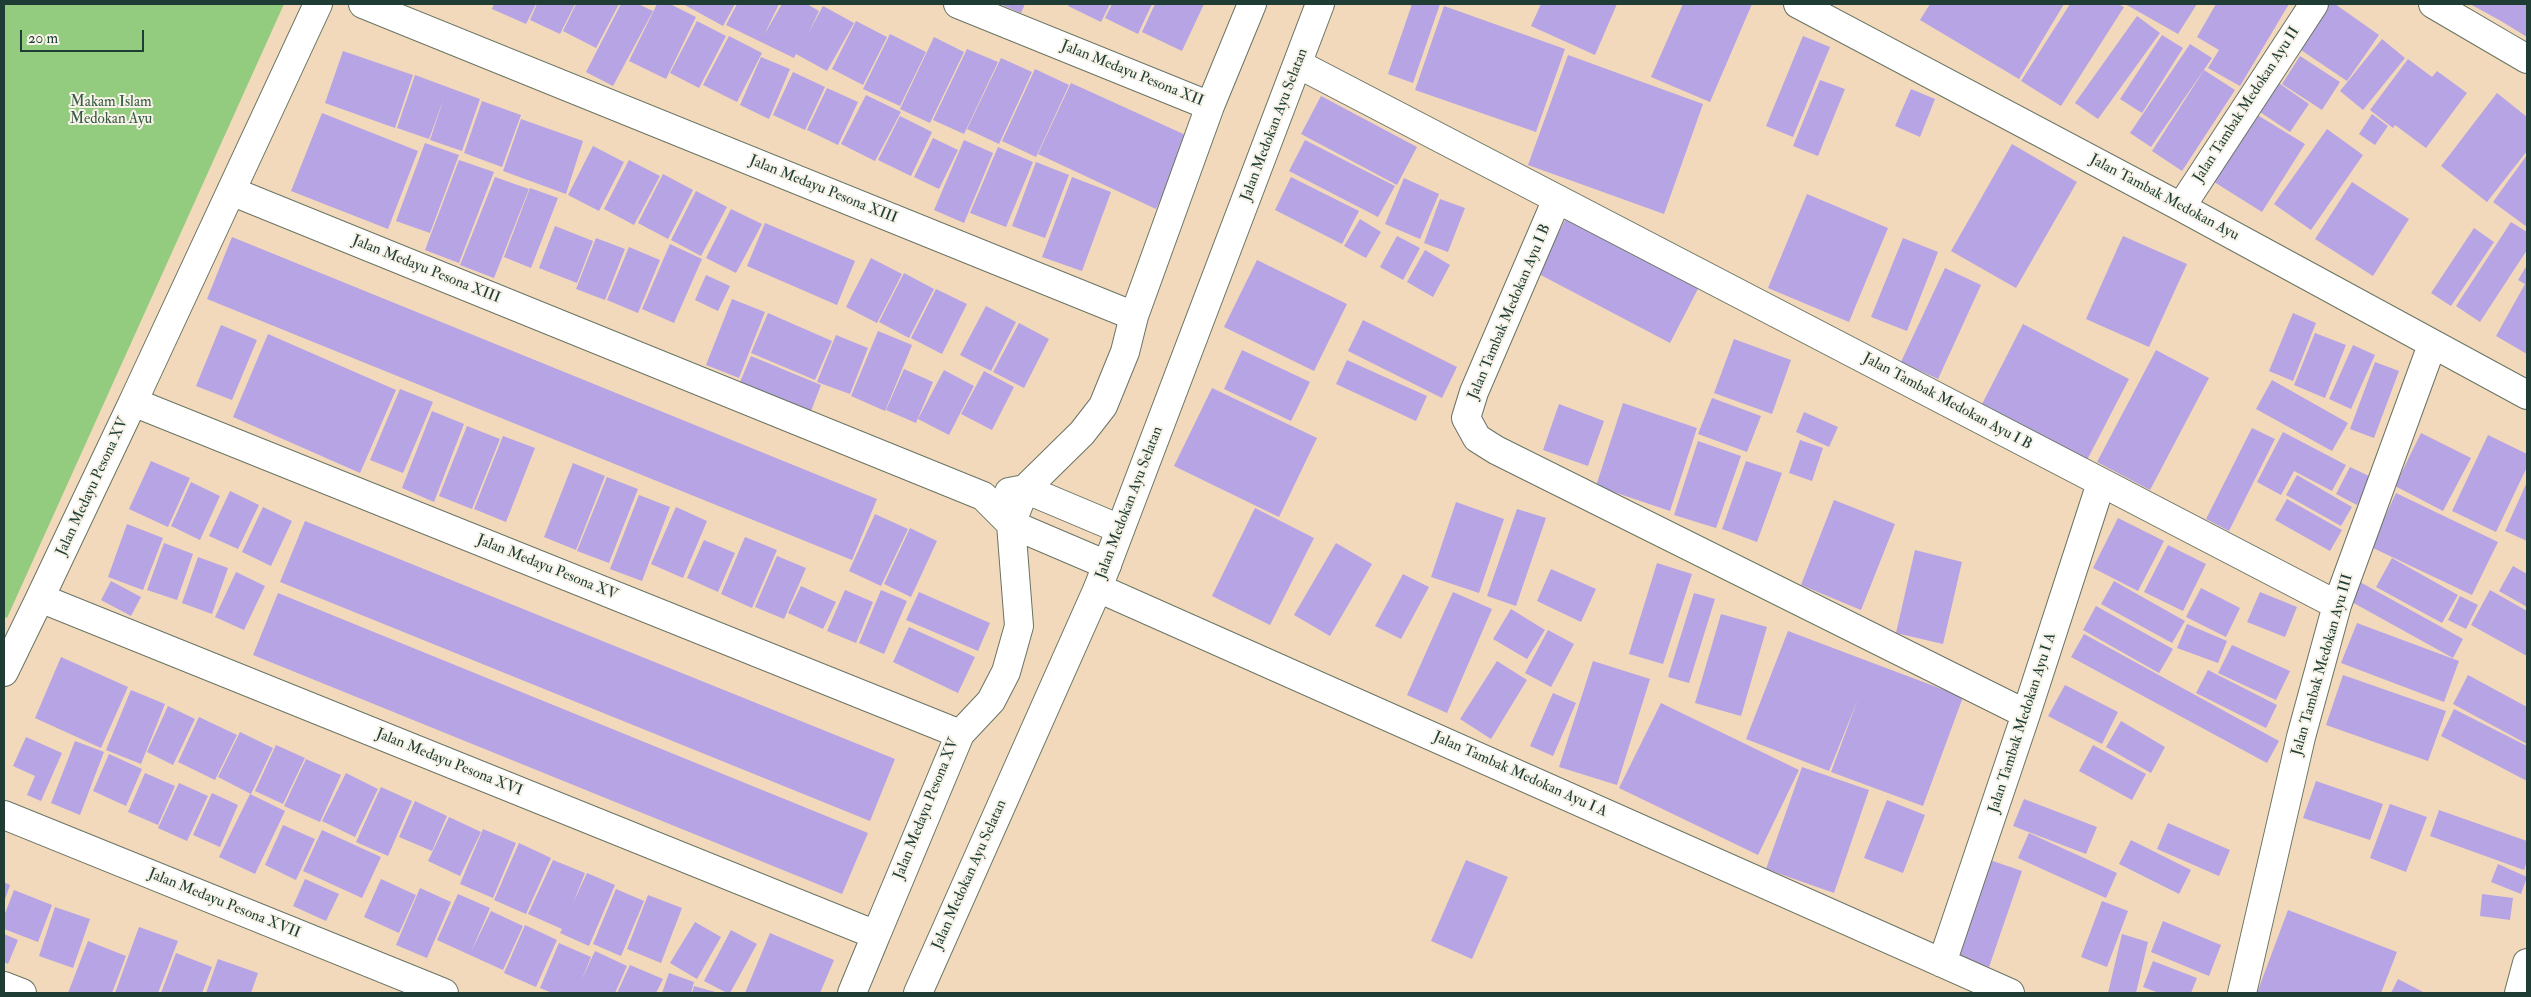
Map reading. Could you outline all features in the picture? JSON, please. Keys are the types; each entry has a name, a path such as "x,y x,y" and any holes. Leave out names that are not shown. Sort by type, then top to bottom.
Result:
{"street":[{"path":"133,402 318,4"},
{"name":"Jalan Medayu Pesona XIII","path":"363,4 1134,316"},
{"name":"Jalan Medayu Pesona XII","path":"958,4 1210,106 1134,316"},
{"path":"1210,106 1252,4"},
{"name":"Jalan Medokan Ayu Selatan","path":"918,993 1102,577 1320,4"},
{"name":"Jalan Tambak Medokan Ayu","path":"1798,4 2181,207 2527,395"},
{"name":"Jalan Tambak Medokan Ayu II","path":"2181,207 2314,4"},
{"path":"2433,4 2527,59"},
{"name":"Jalan Tambak Medokan Ayu I B","path":"1298,64 2336,605"},
{"name":"Jalan Medayu Pesona XIII","path":"231,191 983,496 1010,524 1102,577"},
{"name":"Jalan Tambak Medokan Ayu I B","path":"1558,199 1474,392 1466,418 1477,438 1496,450 2026,714"},
{"path":"960,734 991,701 1006,672 1019,626 1010,524 1025,490 1082,433 1103,406 1125,352 1134,316"},
{"name":"Jalan Tambak Medokan Ayu III","path":"2242,993 2302,737 2336,605 2432,345"},
{"name":"Jalan Medayu Pesona XV","path":"40,598 133,402 960,734 876,935"},
{"name":"Jalan Tambak Medokan Ayu I A","path":"1942,963 2101,483"},
{"path":"983,496 1025,490 1120,529"},
{"name":"Jalan Tambak Medokan Ayu I A","path":"1102,577 1942,963 1968,984 2010,993"},
{"path":"6,662 40,598"},
{"name":"Jalan Medayu Pesona XVI","path":"40,598 876,935"},
{"name":"Jalan Medayu Pesona XVII","path":"4,815 444,993"},
{"path":"852,993 876,935"},
{"path":"2519,993 2527,963"},
{"path":"4,986 22,993"}],"green space":[{"name":"Makam Islam Medokan Ayu","path":"4,4 284,4 7,618 4,617"}],"building":[{"path":"494,4 536,4 526,24 492,9"},
{"path":"537,4 575,4 560,34 530,20"},
{"path":"576,4 619,4 596,48 563,31"},
{"path":"621,4 638,4 653,11 613,86 586,72"},
{"path":"657,4 670,4 696,17 666,79 629,61"},
{"path":"683,4 735,4 723,26"},
{"path":"737,4 779,4 764,35 782,4 807,4 819,11 808,34 823,6 854,23 827,71 796,54 794,58 726,25"},
{"path":"1000,4 1025,4 1021,13"},
{"path":"1069,4 1110,4 1101,22 1068,6"},
{"path":"1112,4 1152,4 1138,34 1105,18"},
{"path":"1155,4 1204,4 1182,51 1142,32"},
{"path":"1412,4 1440,4 1413,83 1388,74"},
{"path":"1541,4 1617,4 1595,55 1531,26"},
{"path":"1683,4 1752,4 1710,102 1651,77"},
{"path":"1930,4 2064,4 2019,79 1920,20"},
{"path":"2070,4 2118,4 2124,7 2061,106 2021,81"},
{"path":"2125,4 2197,4 2178,34"},
{"path":"2216,4 2289,4 2240,86 2208,68 2219,50 2197,37"},
{"path":"2328,4 2335,4 2379,35 2347,81 2298,48"},
{"path":"2470,4 2527,4 2527,37 2501,21"},
{"path":"1444,6 1565,49 1536,132 1415,90"},
{"path":"2137,16 2160,33 2098,119 2075,103"},
{"path":"697,21 726,36 699,88 670,73"},
{"path":"856,21 887,37 863,85 832,69"},
{"path":"890,34 926,52 900,106 863,89"},
{"path":"2162,35 2183,48 2142,113 2120,99"},
{"path":"729,36 762,53 737,102 703,85"},
{"path":"1803,36 1830,47 1793,137 1766,126"},
{"path":"934,37 964,52 930,123 900,109"},
{"path":"2382,39 2405,58 2363,110 2340,91"},
{"path":"2190,44 2212,58 2151,147 2130,133"},
{"path":"967,49 998,62 964,134 933,120"},
{"path":"343,51 413,75 395,128 325,103"},
{"path":"1568,55 1703,104 1664,214 1528,165"},
{"path":"2300,56 2340,82 2322,110 2282,84"},
{"path":"761,57 790,69 769,119 740,105"},
{"path":"1001,58 1032,72 999,144 967,129"},
{"path":"2408,59 2432,77 2437,71 2467,93 2426,148 2395,125 2393,128 2370,110"},
{"path":"1035,69 1069,85 1036,157 1002,141"},
{"path":"2204,70 2235,90 2182,171 2152,151"},
{"path":"793,72 825,87 805,130 773,115"},
{"path":"415,75 480,99 462,151 430,140 444,98 429,139 397,128"},
{"path":"2273,79 2309,104 2290,132 2254,108"},
{"path":"1820,80 1845,89 1818,156 1793,146"},
{"path":"1071,83 1190,137 1156,209 1038,154"},
{"path":"827,88 858,102 838,145 807,130"},
{"path":"1911,89 1935,99 1920,137 1895,126"},
{"path":"2497,93 2527,117 2527,151 2487,202 2441,166"},
{"path":"866,95 901,112 875,161 841,144"},
{"path":"1321,96 1417,147 1397,185 1301,134"},
{"path":"482,101 521,115 502,167 464,153"},
{"path":"322,113 418,151 388,229 291,191"},
{"path":"2254,113 2305,144 2262,212 2211,180"},
{"path":"2372,114 2388,126 2375,145 2359,134"},
{"path":"900,116 932,132 911,176 878,160"},
{"path":"521,119 583,141 566,194 503,171"},
{"path":"2327,129 2363,155 2311,230 2274,204"},
{"path":"933,138 958,150 939,189 914,177"},
{"path":"964,140 993,153 964,223 934,210"},
{"path":"1305,140 1395,186 1378,217 1289,171"},
{"path":"425,143 459,155 430,233 396,221"},
{"path":"2012,144 2077,182 2016,288 1951,251"},
{"path":"593,146 624,162 599,211 568,195"},
{"path":"998,147 1033,162 1006,227 970,213"},
{"path":"2527,155 2527,227 2493,202"},
{"path":"459,160 494,172 459,263 425,250"},
{"path":"629,160 660,176 634,225 604,209"},
{"path":"1036,162 1069,175 1045,238 1012,226"},
{"path":"663,174 693,190 668,239 638,223"},
{"path":"495,177 529,189 494,278 460,265"},
{"path":"1072,177 1111,192 1082,271 1042,257"},
{"path":"1291,177 1359,211 1342,244 1275,210"},
{"path":"1404,178 1439,194 1420,239 1385,224"},
{"path":"2352,182 2409,219 2373,276 2315,239"},
{"path":"530,188 558,198 531,268 504,257"},
{"path":"696,191 727,207 701,256 671,240"},
{"path":"1807,194 1888,228 1849,322 1768,288"},
{"path":"1440,199 1465,208 1448,252 1424,243"},
{"path":"731,209 762,224 736,273 706,258"},
{"path":"1569,213 1701,283 1670,343 1537,273"},
{"path":"1360,219 1381,232 1366,258 1344,246"},
{"path":"2511,222 2527,232 2527,250 2480,322 2456,306"},
{"path":"765,223 855,261 837,305 747,266"},
{"path":"555,226 593,241 577,283 539,268"},
{"path":"2474,228 2494,242 2451,306 2431,293"},
{"path":"1397,236 1420,248 1403,280 1380,267"},
{"path":"2123,236 2187,264 2149,347 2086,319"},
{"path":"232,237 877,499 852,560 207,299"},
{"path":"596,238 625,249 605,300 576,289"},
{"path":"1903,238 1938,252 1907,331 1871,317"},
{"path":"670,244 702,259 674,323 642,309"},
{"path":"629,247 660,260 638,313 607,300"},
{"path":"1425,250 1450,265 1433,297 1407,282"},
{"path":"871,258 902,274 877,323 846,307"},
{"path":"1257,260 1347,304 1314,371 1224,327"},
{"path":"2527,265 2527,354 2496,336 2525,284 2518,280"},
{"path":"1945,268 1981,285 1938,379 1901,362"},
{"path":"904,273 934,289 909,338 879,322"},
{"path":"706,275 730,286 718,311 695,300"},
{"path":"936,289 967,304 942,354 911,338"},
{"path":"732,299 765,312 739,378 706,365"},
{"path":"986,306 1016,322 991,371 960,355"},
{"path":"768,313 832,341 815,380 751,353"},
{"path":"2293,313 2316,323 2293,381 2269,371"},
{"path":"1363,320 1457,367 1442,398 1348,351"},
{"path":"1019,323 1049,339 1024,388 993,372"},
{"path":"2023,324 2129,379 2087,460 1981,406"},
{"path":"221,325 257,340 232,400 196,386"},
{"path":"878,331 912,345 885,411 851,396"},
{"path":"2315,333 2346,345 2325,398 2294,385"},
{"path":"268,334 396,390 360,473 233,417"},
{"path":"836,335 868,348 850,394 817,382"},
{"path":"1734,339 1791,360 1772,414 1714,393"},
{"path":"2353,345 2375,355 2351,409 2329,399"},
{"path":"1242,350 1310,382 1291,421 1224,389"},
{"path":"2156,350 2209,378 2150,490 2097,462"},
{"path":"751,356 821,385 811,411 740,382"},
{"path":"1347,360 1427,396 1416,421 1336,384"},
{"path":"2375,362 2399,371 2374,438 2350,429"},
{"path":"904,369 933,382 916,423 886,410"},
{"path":"944,370 974,386 949,435 918,419"},
{"path":"984,371 1014,387 992,430 961,414"},
{"path":"2272,380 2348,423 2332,451 2256,409"},
{"path":"1212,388 1317,438 1279,517 1174,466"},
{"path":"400,389 433,402 403,473 370,460"},
{"path":"1712,398 1761,416 1747,452 1698,434"},
{"path":"1623,403 1697,428 1670,511 1596,486"},
{"path":"1559,404 1604,421 1588,466 1543,450"},
{"path":"432,411 464,424 434,502 402,488"},
{"path":"1804,412 1838,427 1829,447 1796,432"},
{"path":"467,426 500,439 472,509 439,496"},
{"path":"2252,428 2275,439 2229,531 2206,519"},
{"path":"2283,432 2346,465 2332,491 2294,471 2281,495 2257,482"},
{"path":"2421,433 2471,458 2443,511 2395,486"},
{"path":"2488,435 2527,454 2527,467 2496,532 2452,511"},
{"path":"503,436 535,448 506,522 474,509"},
{"path":"1800,440 1823,448 1812,481 1789,473"},
{"path":"1698,441 1741,456 1716,528 1674,515"},
{"path":"151,461 190,478 168,527 129,509"},
{"path":"1746,461 1782,473 1757,542 1722,529"},
{"path":"573,463 605,476 576,550 544,537"},
{"path":"2350,467 2371,477 2357,505 2336,494"},
{"path":"2297,475 2352,507 2341,526 2286,495"},
{"path":"607,477 638,489 609,563 577,551"},
{"path":"191,482 220,496 200,540 171,526"},
{"path":"2527,482 2527,541 2505,531"},
{"path":"230,491 259,505 238,549 209,536"},
{"path":"2396,493 2498,542 2472,595 2371,547"},
{"path":"639,495 670,507 642,581 610,569"},
{"path":"2287,499 2342,530 2330,551 2275,520"},
{"path":"1834,500 1895,524 1861,610 1801,585"},
{"path":"1456,502 1504,519 1479,593 1431,577"},
{"path":"263,507 292,521 271,566 242,552"},
{"path":"676,507 707,521 683,578 651,564"},
{"path":"1255,508 1314,538 1270,625 1212,596"},
{"path":"1517,509 1546,518 1516,606 1487,596"},
{"path":"875,514 908,529 881,586 849,571"},
{"path":"2118,518 2164,541 2138,591 2093,568"},
{"path":"305,521 895,759 870,821 280,582"},
{"path":"127,524 163,538 143,590 108,577"},
{"path":"910,528 937,541 911,597 884,584"},
{"path":"745,537 777,550 752,608 721,594"},
{"path":"704,540 735,553 718,592 687,578"},
{"path":"164,543 193,554 177,600 147,590"},
{"path":"1336,543 1372,564 1330,636 1294,615"},
{"path":"2168,545 2206,564 2183,611 2144,592"},
{"path":"1915,550 1962,562 1943,644 1896,633"},
{"path":"777,556 806,568 784,619 755,607"},
{"path":"198,557 228,568 212,614 182,603"},
{"path":"2392,558 2458,595 2442,623 2376,587"},
{"path":"1657,563 1692,574 1663,664 1629,654"},
{"path":"2513,566 2527,574 2527,607 2499,591"},
{"path":"1551,569 1596,589 1581,622 1537,601"},
{"path":"236,572 265,586 244,630 215,617"},
{"path":"1403,574 1429,587 1401,639 1375,626"},
{"path":"111,581 141,597 131,616 101,600"},
{"path":"2114,581 2185,621 2172,643 2101,604"},
{"path":"2360,582 2463,639 2453,658 2350,601"},
{"path":"801,586 836,602 823,629 788,613"},
{"path":"2201,588 2240,608 2226,637 2186,617"},
{"path":"845,590 873,602 856,643 827,631"},
{"path":"881,590 907,601 884,654 859,643"},
{"path":"2490,590 2527,611 2527,656 2471,625"},
{"path":"919,592 990,623 978,651 906,620"},
{"path":"1453,592 1492,609 1447,713 1407,695"},
{"path":"2260,592 2297,607 2285,637 2247,622"},
{"path":"278,593 868,833 842,894 253,655"},
{"path":"1694,593 1715,599 1689,683 1668,677"},
{"path":"2460,596 2478,605 2466,629 2448,620"},
{"path":"2096,606 2173,649 2159,673 2083,630"},
{"path":"1511,609 1545,630 1527,659 1493,639"},
{"path":"1721,614 1767,627 1741,716 1695,703"},
{"path":"2357,623 2459,661 2444,702 2341,663"},
{"path":"2187,624 2227,641 2218,663 2177,648"},
{"path":"909,627 975,657 958,693 893,662"},
{"path":"1548,630 1574,644 1551,687 1525,673"},
{"path":"1788,631 1963,697 1923,806 1831,772 1858,699 1829,771 1746,739"},
{"path":"2084,634 2279,741 2267,763 2071,657"},
{"path":"2232,645 2290,671 2276,700 2218,673"},
{"path":"61,657 128,687 101,748 35,718"},
{"path":"1497,661 1527,680 1491,739 1460,719"},
{"path":"1593,661 1650,679 1617,785 1559,767"},
{"path":"2208,670 2277,705 2266,728 2196,693"},
{"path":"2343,675 2446,711 2428,761 2326,725"},
{"path":"2468,675 2527,707 2527,744 2453,704"},
{"path":"2065,685 2118,712 2102,744 2048,716"},
{"path":"131,690 165,704 141,764 106,750"},
{"path":"1553,693 1576,703 1553,756 1530,746"},
{"path":"1661,703 1799,770 1758,855 1619,788"},
{"path":"168,706 195,719 173,765 147,752"},
{"path":"2454,709 2527,746 2527,781 2441,736"},
{"path":"199,717 237,735 215,780 178,762"},
{"path":"2121,721 2165,747 2151,773 2106,747"},
{"path":"240,732 273,748 251,794 218,777"},
{"path":"26,737 62,753 41,801 27,795 35,776 13,766"},
{"path":"75,741 104,752 80,815 51,803"},
{"path":"276,745 305,758 283,804 255,791"},
{"path":"2093,745 2146,774 2132,800 2079,771"},
{"path":"109,754 142,769 126,806 93,791"},
{"path":"306,759 341,775 320,822 284,806"},
{"path":"1802,767 1869,790 1834,893 1766,869"},
{"path":"145,773 175,786 158,825 128,812"},
{"path":"346,773 378,789 355,837 322,821"},
{"path":"2316,781 2383,804 2370,840 2303,818"},
{"path":"179,783 208,796 187,841 158,828"},
{"path":"381,787 412,801 388,856 356,842"},
{"path":"212,793 238,805 220,847 193,835"},
{"path":"250,794 285,811 255,874 219,857"},
{"path":"2024,799 2097,827 2086,854 2013,826"},
{"path":"1887,800 1925,815 1903,873 1864,858"},
{"path":"415,801 447,816 432,851 399,837"},
{"path":"2390,804 2427,817 2406,872 2370,858"},
{"path":"2439,810 2527,841 2527,861 2524,870 2430,836"},
{"path":"449,817 481,832 460,876 428,861"},
{"path":"2168,823 2230,850 2219,876 2157,849"},
{"path":"283,825 315,839 296,880 265,865"},
{"path":"483,829 516,843 493,898 460,884"},
{"path":"322,830 381,857 362,898 303,871"},
{"path":"2029,833 2117,873 2106,898 2018,858"},
{"path":"2131,840 2191,870 2179,894 2119,864"},
{"path":"519,843 551,858 526,914 494,900"},
{"path":"1987,859 2022,871 1989,967 1953,955"},
{"path":"553,860 585,873 573,903 587,873 615,885 589,946 560,933 562,929 528,914"},
{"path":"1466,860 1508,877 1472,959 1431,941"},
{"path":"2498,864 2527,877 2521,894 2491,882"},
{"path":"305,879 339,894 326,921 293,906"},
{"path":"381,879 416,895 399,933 364,917"},
{"path":"4,882 10,885 4,902"},
{"path":"420,888 451,902 427,958 396,945"},
{"path":"616,889 644,901 621,956 593,944"},
{"path":"14,890 52,905 38,942 4,929 4,916"},
{"path":"458,894 490,908 471,952 491,911 523,926 503,970 437,940"},
{"path":"2482,894 2513,898 2510,920 2480,916"},
{"path":"648,895 682,908 661,963 627,949"},
{"path":"2102,901 2128,911 2107,967 2081,957"},
{"path":"55,907 90,919 73,968 39,956"},
{"path":"2288,910 2397,952 2381,993 2257,993"},
{"path":"2163,921 2221,945 2209,976 2151,952"},
{"path":"695,922 721,937 697,979 670,963"},
{"path":"525,925 557,940 536,987 504,973"},
{"path":"139,927 178,941 158,993 115,993"},
{"path":"731,930 757,944 730,993 727,993 704,981"},
{"path":"770,933 834,960 820,993 745,993"},
{"path":"4,934 18,940 8,964 4,962"},
{"path":"2122,934 2148,942 2136,993 2108,993"},
{"path":"88,941 126,956 112,993 68,993"},
{"path":"559,943 591,957 581,981 595,951 627,966 615,993 552,993 540,988"},
{"path":"176,953 212,967 202,993 161,993"},
{"path":"218,959 258,973 251,993 206,993"},
{"path":"2153,961 2197,978 2191,993 2159,993 2143,987"},
{"path":"630,965 663,979 656,993 617,993"},
{"path":"669,973 694,982 691,993 662,993"},
{"path":"2398,979 2425,993 2391,993"},
{"path":"694,986 719,993 692,993"}]}
